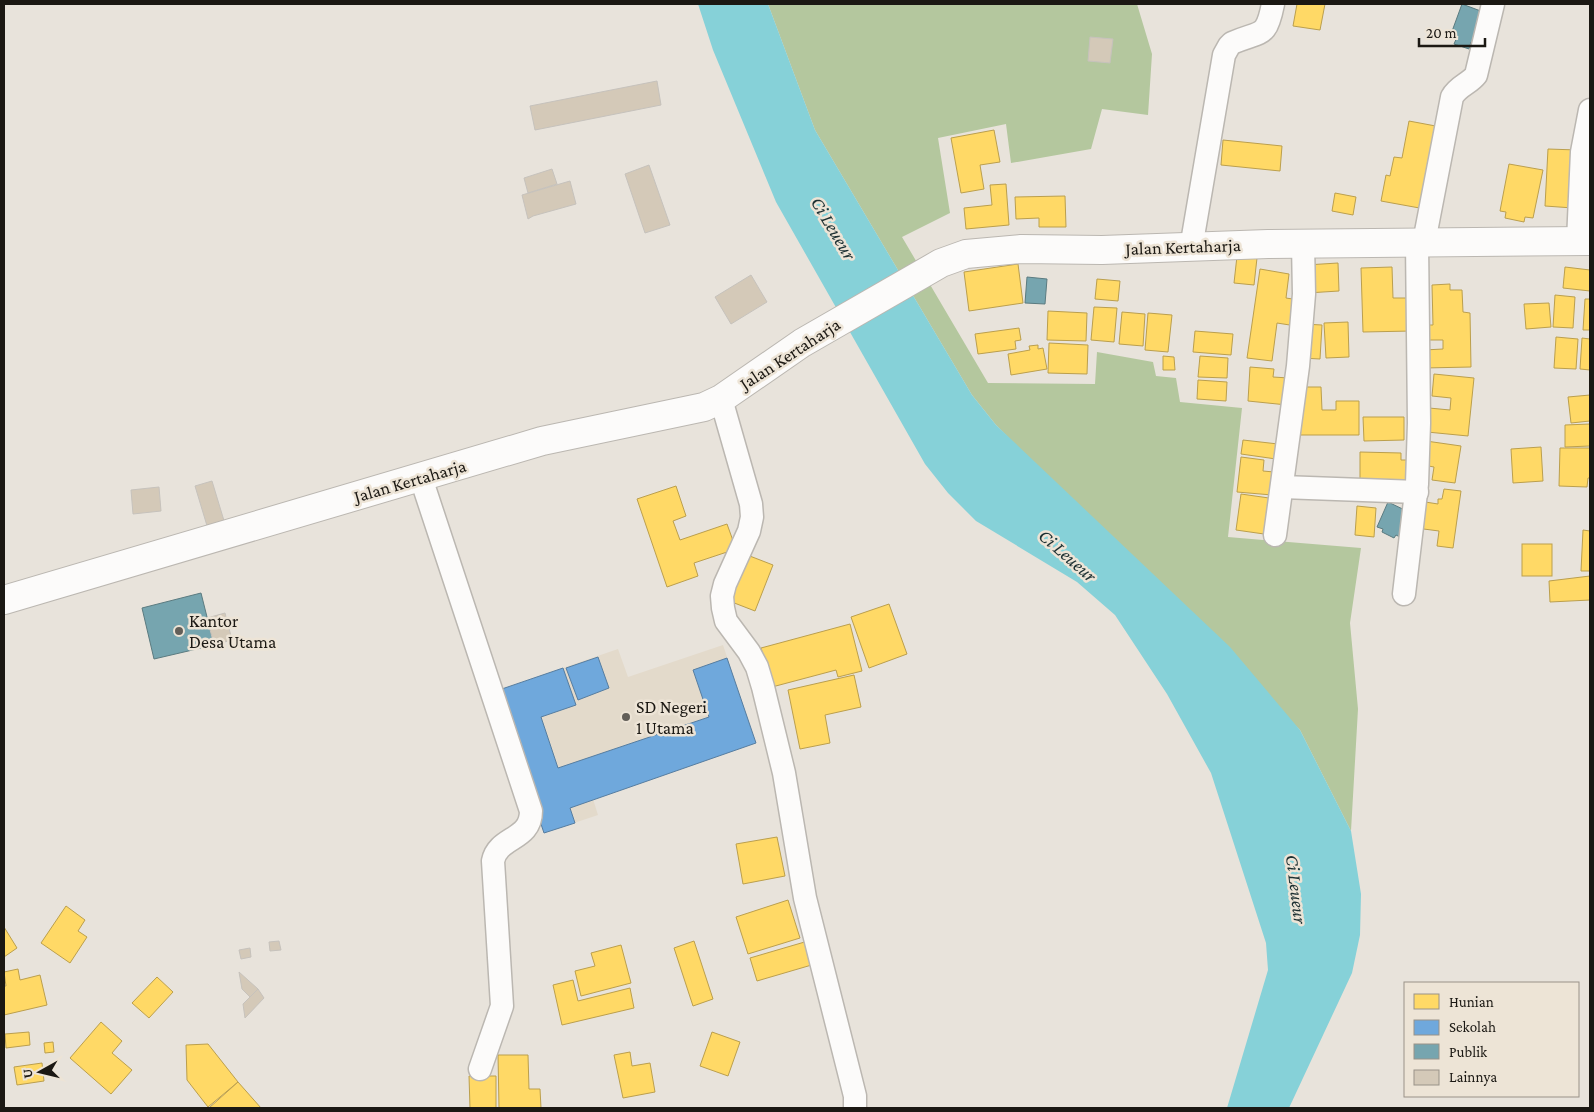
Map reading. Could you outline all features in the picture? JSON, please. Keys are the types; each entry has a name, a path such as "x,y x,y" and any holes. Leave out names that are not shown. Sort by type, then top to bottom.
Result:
{"street":[{"path":"1191,248 1224,55 1232,43 1266,28 1273,4"},
{"path":"1404,594 1417,492 1421,242 1452,97 1460,87 1469,83 1476,75 1492,4"},
{"path":"1584,241 1582,152 1590,110"},
{"name":"Jalan Kertaharja","path":"4,600 542,442 704,407 721,399 802,343 941,263 966,254 995,250 1584,241"},
{"path":"1275,535 1298,366 1304,294 1303,244"},
{"path":"721,399 752,504 752,518 749,531 725,584 722,596 723,608 726,621 749,652 757,667 763,687 784,773 805,898 855,1096 855,1108"},
{"path":"421,478 531,811 528,826 494,854 502,1000 480,1069"},
{"path":"1282,488 1417,492"}],"shaded area":[{"name":"SD Negeri 1 Utama","path":"723,645 756,743 593,799 598,815 544,833 496,691 618,649 628,677"}],"green space":[{"path":"768,4 1137,4 1152,54 1148,115 1102,109 1091,149 1011,163 1006,124 938,138 950,213 902,237 988,383 1095,384 1097,352 1153,362 1156,376 1176,378 1180,402 1242,408 1228,537 1361,548 1350,623 1358,709 1351,831 1300,730 996,425 972,395 815,130"}],"water":[{"name":"Ci Leueur","path":"698,4 768,4 815,130 972,395 996,425 1230,647 1300,730 1351,831 1361,894 1360,935 1352,973 1289,1108 1227,1108 1268,970 1266,943 1211,773 1167,694 1115,615 1077,582 976,521 948,493 925,464 776,202 713,50"}],"building: Hunian":[{"path":"1297,4 1325,4 1320,30 1293,26"},
{"path":"1409,121 1441,127 1425,209 1381,201 1386,175 1390,176 1394,157 1402,158"},
{"path":"994,130 1000,162 980,165 984,189 961,193 951,138"},
{"path":"1223,140 1282,146 1280,171 1221,165"},
{"path":"1548,149 1577,150 1573,208 1545,206"},
{"path":"1509,164 1543,170 1533,218 1525,217 1524,222 1505,218 1506,212 1500,211"},
{"path":"1006,184 1009,225 966,229 964,208 992,205 990,185"},
{"path":"1335,193 1356,197 1353,215 1332,211"},
{"path":"1065,196 1066,227 1039,227 1039,218 1016,219 1015,197"},
{"path":"1237,256 1257,258 1254,285 1234,283"},
{"path":"1338,263 1339,291 1307,293 1306,265"},
{"path":"1018,264 1023,303 969,311 964,272"},
{"path":"1392,267 1393,298 1411,298 1412,331 1363,332 1361,268"},
{"path":"1565,267 1590,270 1590,291 1563,288"},
{"path":"1260,269 1289,274 1286,298 1299,300 1296,326 1277,323 1272,361 1247,358"},
{"path":"1097,279 1120,281 1118,301 1095,299"},
{"path":"1450,284 1450,290 1462,290 1463,312 1470,313 1471,367 1424,368 1424,350 1443,349 1443,340 1421,340 1421,325 1433,325 1432,285"},
{"path":"1555,295 1575,297 1573,328 1553,327"},
{"path":"1585,299 1590,299 1590,330 1583,330"},
{"path":"1549,303 1551,327 1526,329 1524,304"},
{"path":"1094,307 1117,308 1114,342 1091,340"},
{"path":"1048,311 1087,313 1086,341 1047,340"},
{"path":"1122,312 1145,314 1143,346 1119,344"},
{"path":"1148,313 1172,315 1168,352 1145,350"},
{"path":"1348,322 1349,357 1326,358 1324,323"},
{"path":"1303,324 1322,325 1320,359 1301,358"},
{"path":"1019,328 1021,340 1015,341 1016,349 978,354 975,334"},
{"path":"1195,331 1233,334 1231,355 1193,352"},
{"path":"1556,337 1578,339 1576,369 1554,368"},
{"path":"1582,338 1590,339 1590,370 1580,369"},
{"path":"1049,343 1088,345 1087,374 1048,373"},
{"path":"1038,345 1038,349 1043,348 1047,369 1011,375 1008,354 1030,350 1029,346"},
{"path":"1163,356 1174,357 1175,370 1163,370"},
{"path":"1200,356 1228,358 1227,378 1198,377"},
{"path":"1250,367 1274,369 1273,377 1289,378 1287,405 1248,401"},
{"path":"1434,374 1474,378 1468,436 1427,432 1429,408 1450,410 1451,398 1432,396"},
{"path":"1198,380 1227,382 1226,401 1197,399"},
{"path":"1299,387 1321,387 1322,410 1336,410 1336,401 1359,401 1359,435 1299,435"},
{"path":"1590,395 1590,421 1571,423 1568,397"},
{"path":"1363,417 1404,417 1404,440 1364,441"},
{"path":"1590,424 1590,446 1565,447 1565,425"},
{"path":"1243,440 1278,444 1276,459 1241,454"},
{"path":"1426,441 1461,446 1455,483 1432,480 1434,467 1423,465"},
{"path":"1541,447 1543,481 1513,483 1511,449"},
{"path":"1560,448 1590,448 1590,478 1588,478 1587,487 1559,486"},
{"path":"1360,452 1401,453 1401,460 1407,460 1407,487 1360,486"},
{"path":"1241,457 1264,460 1263,471 1274,472 1272,495 1237,492"},
{"path":"676,486 686,516 673,521 680,540 727,524 736,549 694,563 698,576 667,587 637,499"},
{"path":"1444,489 1461,491 1453,548 1437,546 1439,531 1416,528 1419,501 1438,504 1438,499 1442,499"},
{"path":"1241,494 1269,498 1264,534 1236,530"},
{"path":"1357,506 1376,508 1374,537 1355,535"},
{"path":"1583,530 1590,531 1590,571 1581,571"},
{"path":"1522,544 1552,544 1552,576 1522,576"},
{"path":"742,553 773,565 755,611 724,599"},
{"path":"1590,576 1590,600 1550,602 1549,581"},
{"path":"889,604 907,654 869,668 851,617"},
{"path":"850,624 862,671 838,677 836,670 772,687 761,648"},
{"path":"854,675 861,707 825,715 830,743 800,749 788,690"},
{"path":"777,837 785,876 743,884 736,844"},
{"path":"788,900 800,938 748,954 736,917"},
{"path":"66,906 85,920 78,931 87,937 70,963 41,943"},
{"path":"4,927 17,948 4,957"},
{"path":"694,941 713,999 693,1006 674,948"},
{"path":"808,941 815,964 757,981 750,958"},
{"path":"621,945 631,983 581,996 575,971 595,966 591,953"},
{"path":"18,969 20,980 40,975 47,1005 4,1015 4,986 6,986 4,972"},
{"path":"157,977 173,992 149,1018 132,1003"},
{"path":"573,980 578,1001 630,988 634,1008 562,1025 553,985"},
{"path":"101,1022 122,1041 112,1053 132,1070 111,1094 70,1058"},
{"path":"29,1032 30,1045 6,1048 5,1034"},
{"path":"712,1032 740,1042 728,1076 700,1066"},
{"path":"53,1042 54,1052 45,1053 44,1043"},
{"path":"208,1044 238,1082 208,1107 187,1080 186,1045"},
{"path":"630,1052 632,1066 650,1063 655,1092 623,1098 614,1055"},
{"path":"498,1055 528,1055 529,1089 540,1089 541,1108 499,1108"},
{"path":"42,1063 44,1081 17,1085 14,1067"},
{"path":"469,1076 496,1076 496,1108 470,1108"},
{"path":"238,1082 261,1108 209,1108"}],"building: Sekolah":[{"path":"598,657 609,688 578,700 566,668"},
{"path":"727,658 756,743 570,808 575,823 544,833 496,691 563,668 576,705 541,717 558,768 709,717 693,670"}],"building: Publik":[{"path":"1462,4 1486,13 1475,44 1471,42 1469,49 1454,44 1457,37 1451,34"},
{"path":"1027,277 1047,279 1045,304 1025,303"},
{"path":"1388,502 1411,513 1400,537 1396,535 1394,538 1382,532 1383,529 1377,527"},
{"name":"Kantor Desa Utama","path":"201,593 214,645 154,659 142,608"}],"building: Lainnya":[{"path":"1090,37 1113,39 1110,63 1088,61"},
{"path":"657,81 661,105 535,130 530,106"},
{"path":"649,165 670,225 645,233 625,174"},
{"path":"552,169 557,184 528,193 524,178"},
{"path":"570,181 576,204 528,219 522,195"},
{"path":"751,275 767,302 731,324 715,297"},
{"path":"212,481 225,524 208,529 195,486"},
{"path":"159,487 161,511 133,514 131,490"},
{"path":"225,613 232,640 214,645 207,618"},
{"path":"279,941 281,950 270,951 269,942"},
{"path":"250,948 251,957 241,959 239,950"},
{"path":"239,972 258,989 250,997 242,989"},
{"path":"258,989 264,998 245,1018 243,1004"}],"place":[{"name":"Kantor Desa Utama","path":"179,631"},
{"name":"SD Negeri 1 Utama","path":"626,717"}]}
